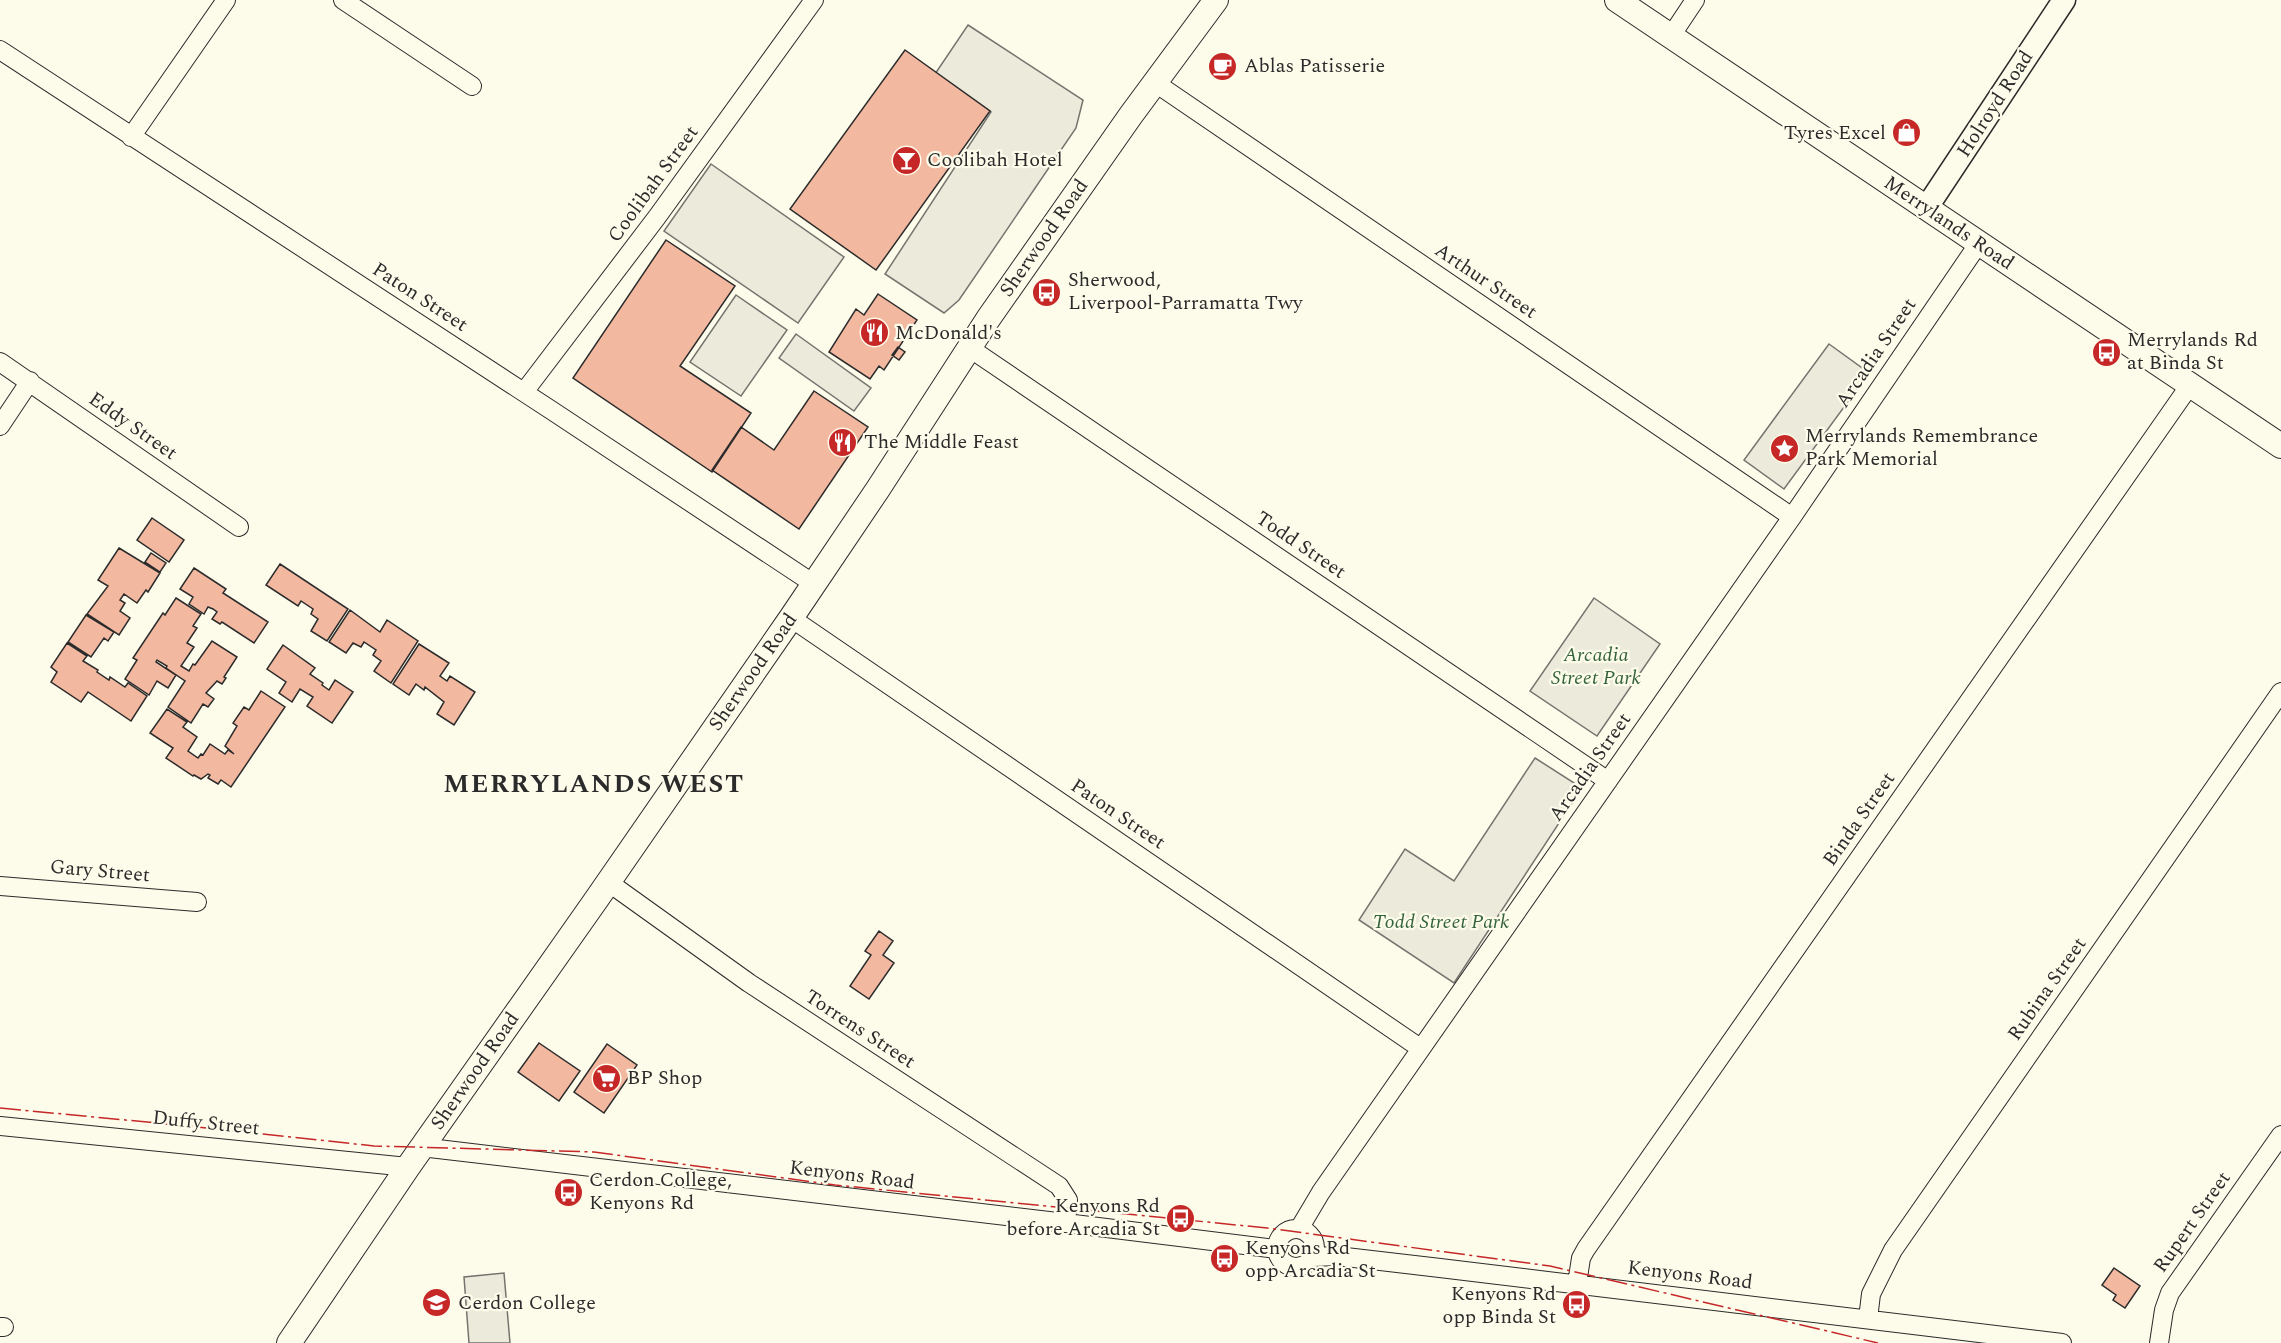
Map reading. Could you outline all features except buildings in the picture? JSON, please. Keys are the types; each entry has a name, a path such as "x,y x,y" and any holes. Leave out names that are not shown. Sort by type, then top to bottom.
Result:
{"main road":[{"name":"Sherwood Road","path":"289,1343 408,1167 791,618 878,489 968,347 1154,82 1216,0"},
{"name":"Merrylands Road","path":"1617,0 2281,446"}],"street":[{"path":"131,136 226,0"},
{"path":"344,0 472,86"},
{"name":"Coolibah Street","path":"524,392 657,217 814,0"},
{"path":"1671,36 1695,0"},
{"name":"Holroyd Road","path":"1927,207 2064,0"},
{"name":"Paton Street","path":"0,50 814,584"},
{"name":"Arthur Street","path":"1154,82 1792,517"},
{"name":"Arcadia Street","path":"1299,1230 1321,1192 1420,1048 1792,517 1979,243"},
{"name":"Todd Street","path":"968,347 1608,781"},
{"name":"Eddy Street","path":"0,362 239,527"},
{"path":"0,426 30,381"},
{"name":"Binda Street","path":"1577,1284 1579,1267 1586,1249 2190,385"},
{"name":"Paton Street","path":"791,618 1420,1048"},
{"name":"Rubina Street","path":"1868,1319 1871,1294 1893,1250 2281,692"},
{"name":"Torrens Street","path":"608,882 749,983 1059,1186 1068,1200 1066,1223"},
{"name":"Gary Street","path":"0,886 197,902"},
{"name":"Duffy Street","path":"0,1126 408,1167"},
{"name":"Rupert Street","path":"2159,1343 2164,1310 2170,1293 2281,1135"},
{"name":"Kenyons Road","path":"422,1148 1276,1249"},
{"path":"1292,1229 1306,1232 1313,1240 1315,1250 1313,1257 1304,1266 1292,1267 1281,1261 1276,1249 1277,1242 1283,1234 1292,1229"},
{"name":"Kenyons Road","path":"1313,1257 1337,1256 2061,1343"}],"green space":[{"path":"1829,344 1869,373 1784,489 1744,460"},
{"name":"Arcadia Street Park","path":"1594,598 1660,644 1597,736 1530,691"},
{"name":"Todd Street Park","path":"1535,758 1582,788 1454,983 1359,920 1405,849 1454,881"},
{"path":"504,1273 510,1343 469,1343 464,1277"}],"shaded area":[{"path":"968,25 1083,100 1076,128 959,300 944,313 885,274 991,112 935,74"},
{"path":"711,164 844,257 798,323 664,231"},
{"path":"736,295 787,330 741,396 690,362"},
{"path":"796,334 871,388 854,411 779,358"}],"power":[{"path":"0,1108 374,1146 594,1152 835,1185 1267,1228 1550,1266 1878,1343"}],"place":[{"name":"Ablas Patisserie","path":"1223,66"},
{"name":"Tyres Excel","path":"1907,133"},
{"name":"Coolibah Hotel","path":"906,160"},
{"name":"Sherwood, Liverpool-Parramatta Twy","path":"1047,292"},
{"name":"McDonald's","path":"874,333"},
{"name":"Merrylands Rd at Binda St","path":"2106,352"},
{"name":"The Middle Feast","path":"843,442"},
{"name":"Merrylands Remembrance Park Memorial","path":"1784,448"},
{"name":"BP Shop","path":"606,1078"},
{"name":"Cerdon College, Kenyons Rd","path":"568,1192"},
{"name":"Kenyons Rd before Arcadia St","path":"1181,1218"},
{"name":"Kenyons Rd opp Arcadia St","path":"1224,1259"},
{"name":"Cerdon College","path":"437,1303"},
{"name":"Kenyons Rd opp Binda St","path":"1577,1305"}],"district":[{"name":"MERRYLANDS WEST","path":"594,784"}]}
